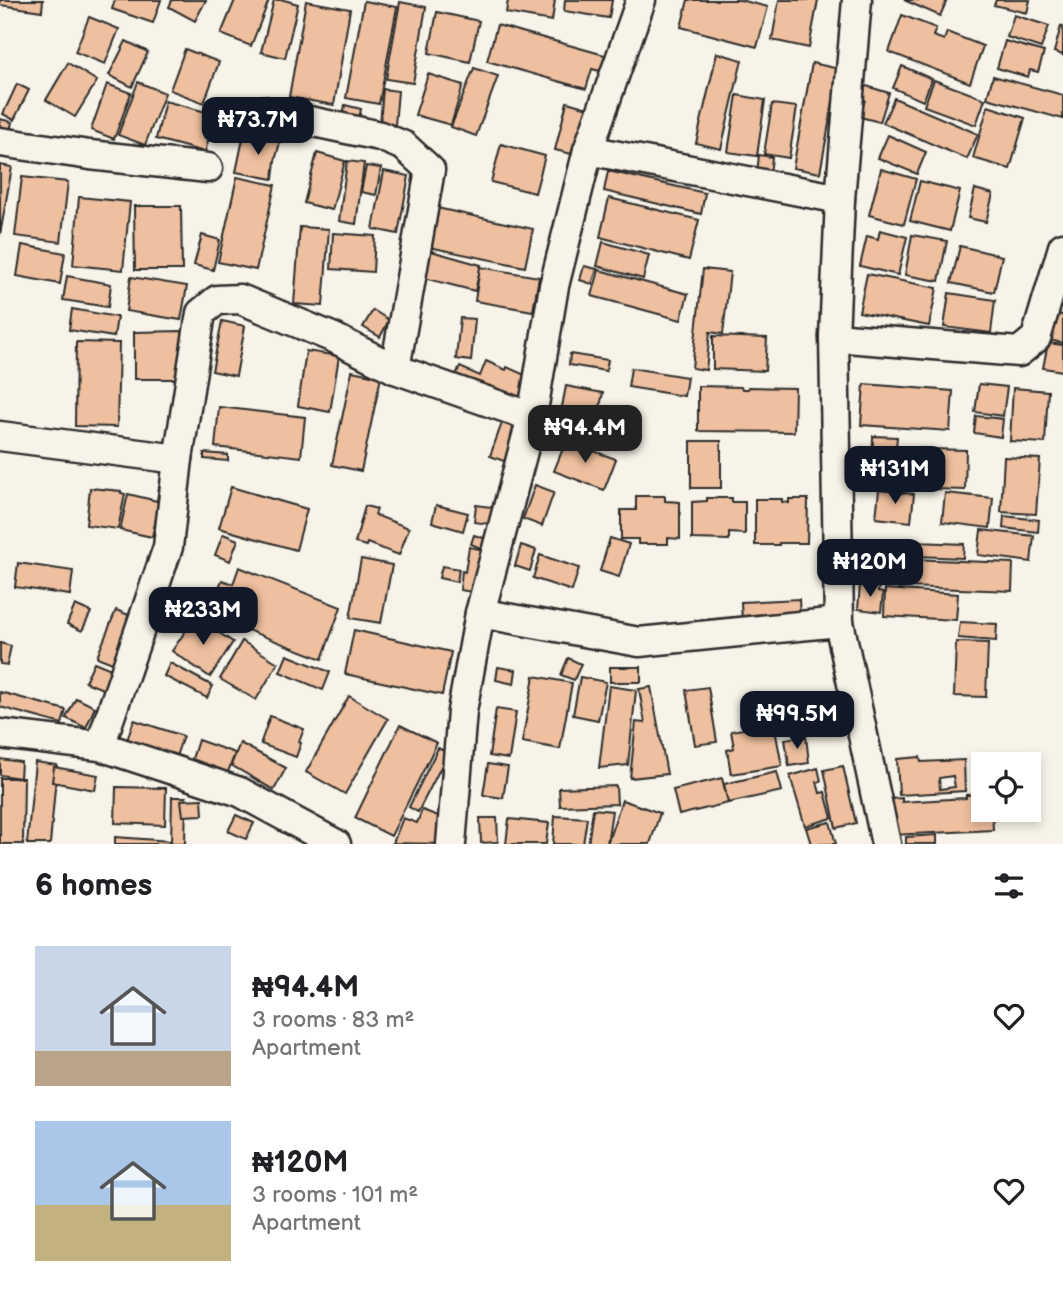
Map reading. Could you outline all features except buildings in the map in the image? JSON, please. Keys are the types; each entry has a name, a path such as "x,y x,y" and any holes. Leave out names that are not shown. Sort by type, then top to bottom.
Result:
{"street":[{"path":"451,844 462,711 480,613 532,417 554,286 587,150 642,0"},
{"path":"857,0 840,199 834,337 839,622 886,844"},
{"path":"262,111 380,136 404,146 430,170 395,369"},
{"path":"0,142 208,168"},
{"path":"587,150 840,199"},
{"path":"834,337 1019,352 1036,338 1063,247"},
{"path":"100,746 168,547 178,459 201,313 217,300 240,299 334,338 395,369 532,417"},
{"path":"0,436 178,459"},
{"path":"480,613 639,642 839,622"},
{"path":"0,734 100,746 240,792 336,844"}]}
